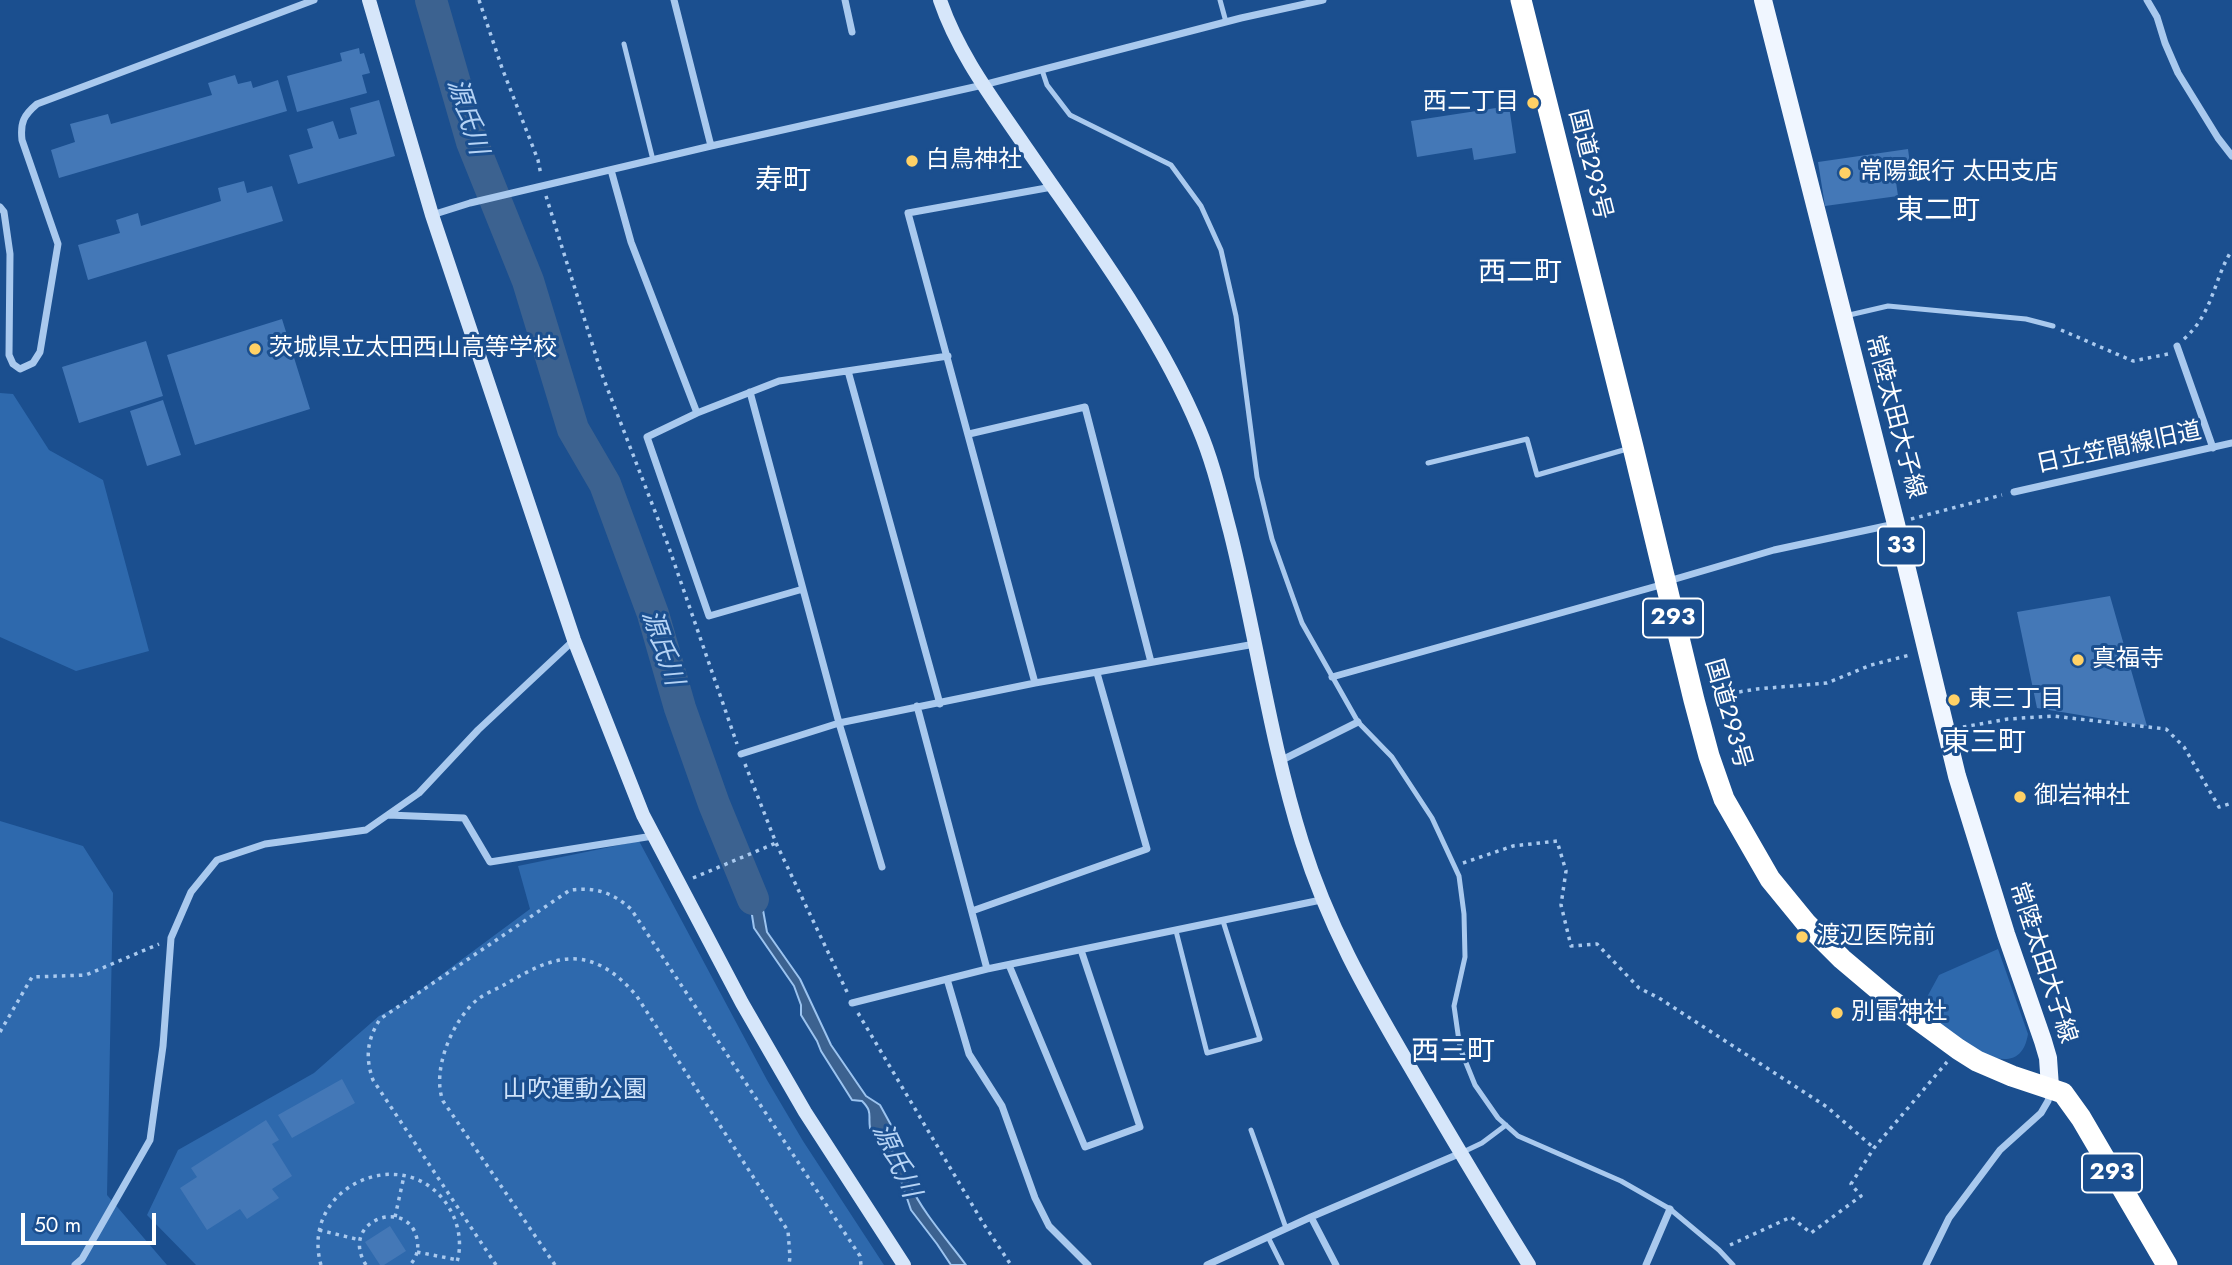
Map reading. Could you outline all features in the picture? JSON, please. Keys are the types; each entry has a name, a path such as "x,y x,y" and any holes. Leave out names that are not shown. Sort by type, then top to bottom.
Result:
{"highway":[{"name":"国道293号","path":"1521,0 1694,700 1724,799 1770,879 1806,923 1842,959 1886,997 1977,1061 2063,1093 2077,1112 2167,1265"}],"main road":[{"name":"常陸太田大子線","path":"1763,0 1957,776 2006,934 2043,1041 2048,1058 2050,1087"}],"street":[{"path":"0,207 4,212 10,254 9,355 13,364 20,369 33,363 40,352 58,244 22,139 20,127 25,114 37,104 314,0"},
{"path":"369,0 432,215 575,640 643,815 742,1003 805,1112 904,1265"},
{"path":"674,0 711,146"},
{"path":"845,0 852,32"},
{"path":"940,0 959,48 1132,302 1196,421 1216,477 1256,644 1279,761 1321,900 1360,981 1529,1265"},
{"path":"432,215 711,146 983,85 1226,22 1323,0"},
{"path":"2147,0 2157,17 2178,73 2232,156"},
{"path":"611,170 631,242 697,413"},
{"path":"1035,683 908,213 1053,187"},
{"path":"2177,346 2213,448"},
{"path":"803,589 709,616 647,438 697,413 779,381 948,356"},
{"path":"848,371 940,704"},
{"path":"750,391 839,723 882,867"},
{"path":"969,434 1085,407 1151,662"},
{"name":"日立笠間線旧道","path":"2014,492 2232,443"},
{"path":"1332,677 1657,586 1774,550 1896,524"},
{"path":"75,1265 82,1259 150,1140 163,1046 172,938 191,892 217,860 265,844 366,830 419,793 478,730 575,640"},
{"path":"741,754 839,723 917,706 940,704 1035,683 1256,644"},
{"path":"972,911 1147,849 1097,673"},
{"path":"917,706 987,969"},
{"path":"1279,761 1358,722"},
{"path":"388,815 464,818 489,862 653,835"},
{"path":"852,1003 987,969 1321,900"},
{"path":"1009,965 1086,1147 1140,1128 1081,950"},
{"path":"947,979 969,1054 1002,1106 1035,1198 1048,1226 1088,1265"},
{"path":"1926,1265 1949,1218 2000,1150 2041,1113 2048,1101 2050,1087"},
{"path":"1207,1265 1461,1153"},
{"path":"1646,1265 1670,1209"},
{"path":"1311,1217 1336,1265"}],"lane":[{"path":"1220,0 1226,22"},
{"path":"624,44 653,160"},
{"path":"1042,70 1047,85 1070,116 1171,164 1201,206 1221,250 1236,316 1257,477 1272,538 1302,623 1358,722 1392,757 1432,818 1459,876 1464,914 1465,957 1454,1006 1460,1048 1475,1085 1498,1118 1518,1136 1621,1181 1670,1209 1733,1265"},
{"path":"1842,317 1888,306 2026,319 2053,326"},
{"path":"1428,463 1527,439 1537,475 1633,447"},
{"path":"1176,931 1207,1053 1260,1039 1223,921"},
{"path":"1461,1153 1482,1143 1506,1125"},
{"path":"1251,1130 1286,1228"},
{"path":"1268,1237 1282,1265"}],"path":[{"path":"479,0 538,160 543,186 601,372 668,545 741,754 776,842 852,1003 983,1223 1012,1265"},
{"path":"2053,326 2133,362 2168,354 2197,327 2232,250"},
{"path":"1896,524 2014,492"},
{"path":"1694,700 1756,689 1826,683 1871,665 1919,653"},
{"path":"1954,729 2008,719 2053,716 2166,729 2184,747 2219,807 2232,803"},
{"path":"1454,866 1513,846 1557,841 1566,871 1561,905 1571,946 1597,944 1639,988 1827,1107 1874,1147"},
{"path":"709,869 776,842"},
{"path":"496,1265 373,1080 367,1049 371,1033 380,1019 570,890 587,888 618,898 631,909 860,1256 861,1265"},
{"path":"0,1032 32,977 86,975 172,938"},
{"path":"555,1265 443,1101 438,1089 443,1056 456,1025 478,999 532,969 554,961 578,959 601,965 611,971 636,995 788,1231 789,1265"},
{"path":"1719,1250 1791,1217 1811,1233 1861,1196 1851,1184 1874,1147 1958,1049"},
{"path":"321,1265 319,1230 330,1204 351,1185 376,1175 404,1176 429,1187 449,1207 459,1232 457,1262 418,1252"},
{"path":"395,1217 404,1176"},
{"path":"449,1207 454,1202"},
{"path":"366,1265 361,1257 360,1240 363,1231 377,1219 395,1217 403,1220 416,1234 418,1252 410,1265"},
{"path":"319,1230 360,1240"}],"green space":[{"path":"0,393 13,394 49,450 103,480 149,651 76,671 0,637"},
{"path":"0,821 83,846 113,893 107,1195 167,1265 0,1265"},
{"name":"山吹運動公園","path":"639,841 767,1080 803,1141 884,1265 196,1265 147,1215 178,1150 314,1073 379,1016 403,1003 530,909 518,866"},
{"path":"1998,949 2028,1034 2021,1051 2010,1059 1996,1058 1979,1052 1920,1010 1939,975"}],"water":[{"path":"744,859 743,866 748,877 759,888 767,932 800,979 831,1045 866,1096 880,1105 891,1125 891,1150 901,1161 909,1183 928,1215 966,1265 951,1265 911,1210 896,1166 870,1128 868,1108 862,1101 852,1100 801,1015 801,1005 794,986 754,928 748,889 731,864"}],"building":[{"path":"359,48 360,54 364,53 370,73 362,75 367,93 297,112 287,76 342,61 340,53"},
{"path":"235,75 238,84 251,81 253,88 278,80 287,111 59,178 51,150 75,142 70,124 108,114 111,124 212,95 208,83"},
{"path":"379,100 395,156 298,184 289,155 313,148 307,129 333,121 339,139 357,134 350,108"},
{"path":"1509,106 1516,153 1474,160 1472,148 1417,157 1411,121"},
{"path":"1908,149 1912,179 1896,182 1898,196 1825,206 1818,162"},
{"path":"244,181 247,193 272,186 283,221 88,280 78,245 120,233 116,220 138,213 141,226 221,201 218,188"},
{"path":"282,319 310,409 195,445 167,355"},
{"path":"146,341 163,396 79,423 62,367"},
{"path":"163,400 181,455 147,466 130,411"},
{"name":"真福寺","path":"2110,596 2147,726 2037,708 2017,612"},
{"path":"342,1079 355,1103 292,1138 278,1115"},
{"path":"266,1120 279,1140 272,1144 292,1176 272,1189 279,1198 247,1219 240,1209 207,1230 180,1188 197,1177 191,1168"},
{"path":"390,1226 406,1251 380,1265 365,1242"}],"waterway":[{"name":"源氏川","path":"431,0 472,142 528,281 573,429 605,484 653,614 680,708 714,804 753,899"}],"place":[{"name":"西二丁目","path":"1533,103"},
{"name":"白鳥神社","path":"912,161"},
{"name":"常陽銀行 太田支店","path":"1845,173"},
{"name":"茨城県立太田西山高等学校","path":"255,349"},
{"name":"真福寺","path":"2078,660"},
{"name":"東三丁目","path":"1954,700"},
{"name":"御岩神社","path":"2020,797"},
{"name":"渡辺医院前","path":"1802,937"},
{"name":"別雷神社","path":"1837,1013"}],"district":[{"name":"寿町","path":"783,182"},
{"name":"東二町","path":"1938,212"},
{"name":"西二町","path":"1520,274"},
{"name":"東三町","path":"1984,744"},
{"name":"西三町","path":"1453,1053"}]}
